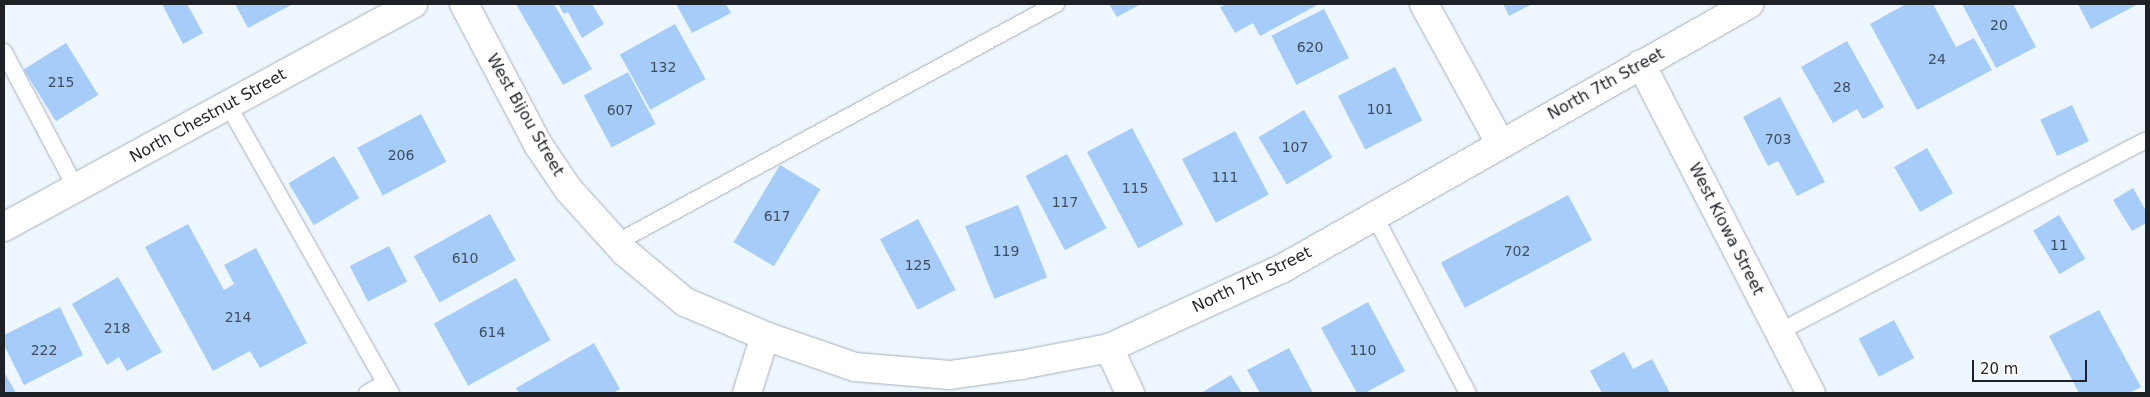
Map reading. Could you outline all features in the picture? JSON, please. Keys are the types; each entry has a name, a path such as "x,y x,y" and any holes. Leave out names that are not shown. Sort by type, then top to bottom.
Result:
{"street":[{"name":"North Chestnut Street","path":"4,226 413,4"},
{"name":"West Bijou Street","path":"464,4 539,146 568,188 616,243 685,302 766,336"},
{"path":"1424,4 1500,143"},
{"name":"North 7th Street","path":"766,336 855,367 950,374 1021,366 1109,348 1283,268 1500,143 1749,4"},
{"name":"West Kiowa Street","path":"1640,64 1811,393"},
{"path":"747,393 766,336"},
{"path":"1109,348 1130,393"}],"lane":[{"path":"616,243 1056,4"},
{"path":"4,52 76,188"},
{"path":"228,105 389,388 367,393"},
{"path":"1779,332 2146,140"},
{"path":"1374,215 1468,393"}],"building":[{"path":"162,4 187,4 203,33 183,44"},
{"path":"235,4 293,4 248,28"},
{"path":"516,4 554,4 592,69 563,85"},
{"path":"558,4 592,4 604,24 582,38 568,12 564,14"},
{"path":"676,4 726,4 731,13 692,33"},
{"path":"1109,4 1141,4 1117,17"},
{"path":"1226,4 1319,4 1260,36 1253,23 1235,33 1220,7"},
{"path":"1503,4 1532,4 1509,16"},
{"path":"1906,4 1933,4 1956,47 1974,38 1992,70 1917,110 1870,24"},
{"path":"1962,4 2013,4 2036,47 1996,68"},
{"path":"2078,4 2138,4 2091,29"},
{"path":"1324,9 1349,58 1296,85 1271,36"},
{"path":"675,24 706,79 650,110 620,55"},
{"path":"1847,41 1884,107 1863,119 1857,109 1833,123 1801,67"},
{"path":"66,43 98,95 56,121 24,69"},
{"path":"1395,67 1422,120 1365,150 1338,96"},
{"path":"628,72 656,124 612,148 584,95"},
{"path":"1780,97 1825,182 1797,196 1778,161 1768,166 1743,117"},
{"path":"2072,105 2089,141 2057,156 2040,120"},
{"path":"1304,110 1332,157 1287,184 1259,137"},
{"path":"421,114 446,162 383,195 357,148"},
{"path":"1132,128 1183,224 1138,248 1087,152"},
{"path":"1235,131 1269,195 1216,223 1182,159"},
{"path":"1927,148 1953,193 1920,212 1894,167"},
{"path":"1067,154 1106,228 1065,250 1026,176"},
{"path":"334,156 359,198 314,225 289,183"},
{"path":"780,165 820,189 774,266 734,242"},
{"path":"2133,188 2146,211 2146,223 2132,231 2113,200"},
{"path":"1568,195 1592,240 1465,308 1441,263"},
{"path":"1018,205 1047,277 994,299 965,226"},
{"path":"490,214 516,260 440,303 414,256"},
{"path":"2059,215 2085,259 2060,274 2033,230"},
{"path":"918,219 956,290 918,310 880,239"},
{"path":"188,224 224,290 234,284 224,265 256,248 307,343 260,368 250,351 213,371 145,247"},
{"path":"389,246 407,282 368,302 350,266"},
{"path":"118,277 162,352 127,371 119,357 107,365 72,304"},
{"path":"516,278 550,340 468,386 434,324"},
{"path":"1368,302 1405,371 1365,393 1357,393 1321,328"},
{"path":"60,307 83,355 24,385 4,345 4,335"},
{"path":"2099,310 2141,387 2129,393 2079,393 2049,336"},
{"path":"1894,320 1914,358 1879,377 1859,339"},
{"path":"594,343 620,389 613,393 519,393 516,388"},
{"path":"1289,348 1313,393 1260,393 1247,370"},
{"path":"1624,352 1633,369 1652,359 1670,393 1602,393 1590,371"},
{"path":"4,372 16,393 4,393"},
{"path":"1231,375 1242,393 1201,393"}]}
